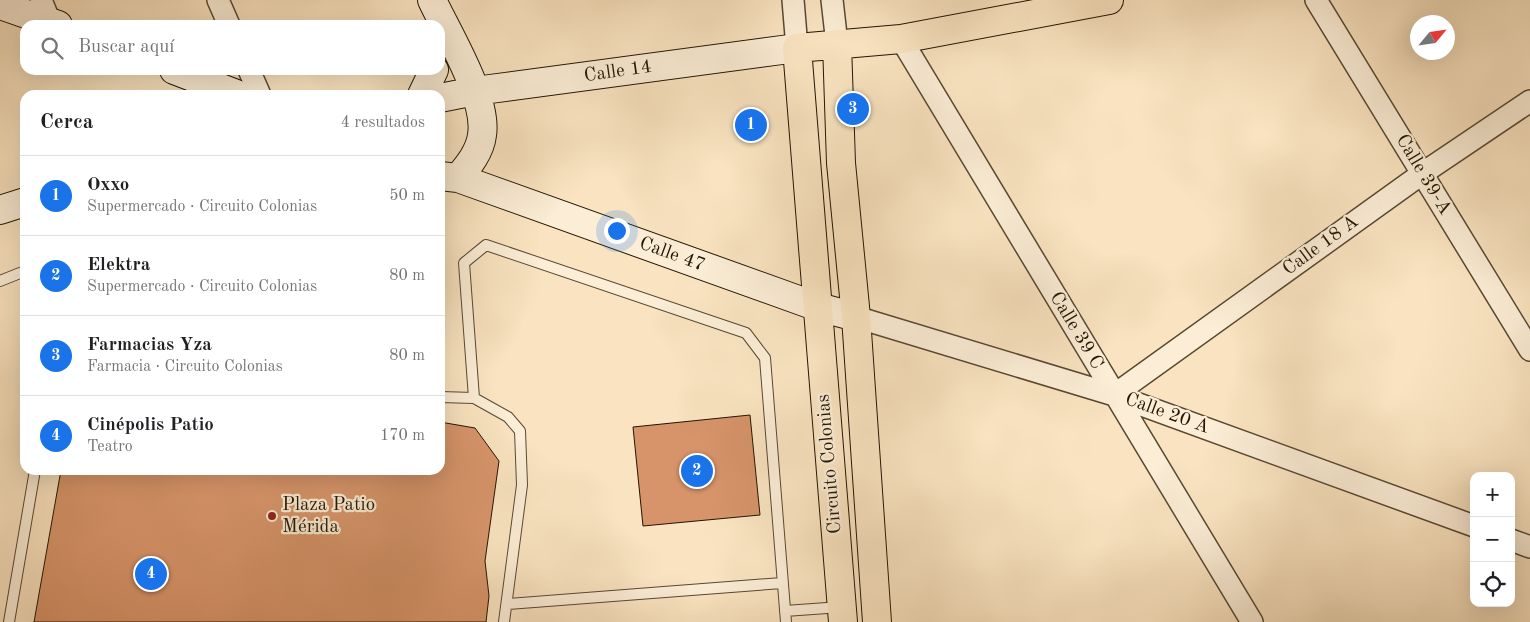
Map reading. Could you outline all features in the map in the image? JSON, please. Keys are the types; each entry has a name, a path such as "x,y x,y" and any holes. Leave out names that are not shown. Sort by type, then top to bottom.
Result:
{"main road":[{"path":"797,48 901,39 1109,0"},
{"name":"Circuito Colonias","path":"837,44 841,163 856,318 877,622"},
{"name":"Circuito Colonias","path":"797,48 843,615"}],"street":[{"path":"218,0 227,20"},
{"path":"432,0 438,20"},
{"path":"793,0 797,48"},
{"path":"832,0 837,44"},
{"name":"Calle 39-A","path":"1316,0 1530,350"},
{"path":"0,5 50,16"},
{"name":"Calle 39 C","path":"901,39 1252,622"},
{"path":"445,42 476,91 482,117 482,135 477,151 449,177"},
{"name":"Calle 14","path":"445,97 476,91 797,48"},
{"path":"187,75 226,90"},
{"path":"251,75 258,90"},
{"path":"424,90 432,75"},
{"name":"Calle 18 A","path":"1114,395 1423,173 1530,101"},
{"name":"Calle 47","path":"449,177 818,307"},
{"path":"0,210 20,204"},
{"path":"818,307 856,318"},
{"name":"Calle 20 A","path":"856,318 1114,395 1470,525"},
{"path":"1515,541 1530,547"}],"lane":[{"path":"474,398 464,264 486,246 746,333 765,358 785,617 843,615"},
{"path":"0,281 20,273"},
{"path":"445,397 474,398 508,416 520,431 522,486 508,604 504,622"},
{"path":"9,622 34,475"},
{"path":"508,604 782,583"}],"building":[{"path":"750,415 760,515 643,526 633,427"},
{"name":"Plaza Patio Mérida","path":"445,423 475,428 499,461 485,561 489,596 486,622 34,622 60,475 445,475"}],"place":[{"name":"Farmacias Yza","path":"853,109"},
{"name":"Oxxo","path":"751,125"},
{"name":"Elektra","path":"697,471"},
{"name":"Plaza Patio Mérida","path":"272,516"},
{"name":"Cinépolis Patio","path":"151,574"}]}
